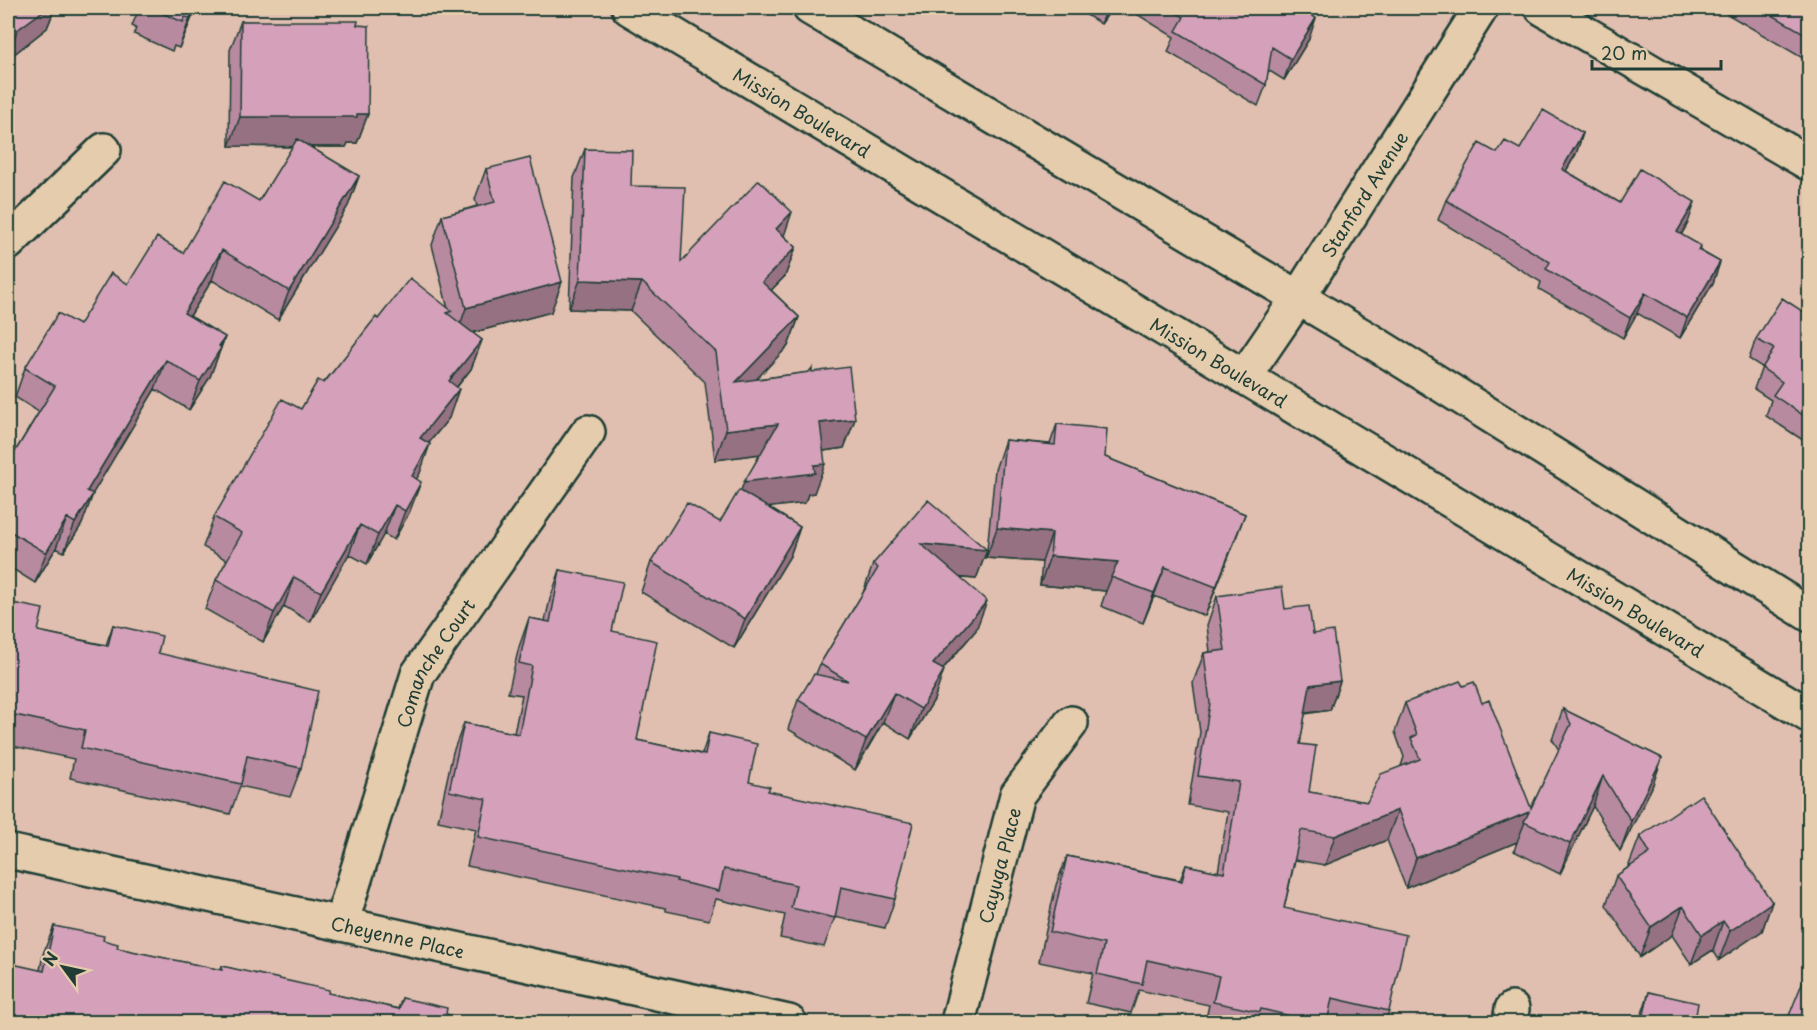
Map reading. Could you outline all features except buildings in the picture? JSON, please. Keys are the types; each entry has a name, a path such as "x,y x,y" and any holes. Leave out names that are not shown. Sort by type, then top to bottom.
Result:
{"street":[{"name":"Mission Boulevard","path":"628,8 1809,716"},
{"path":"810,8 1371,341 1809,615"},
{"name":"Stanford Avenue","path":"1244,377 1298,298 1481,8"},
{"path":"1542,8 1809,164"},
{"path":"8,243 104,150"},
{"name":"Comanche Court","path":"341,924 418,674 588,432"},
{"name":"Cayuga Place","path":"958,1023 1017,795 1071,723"},
{"name":"Cheyenne Place","path":"8,851 789,1023"}]}
